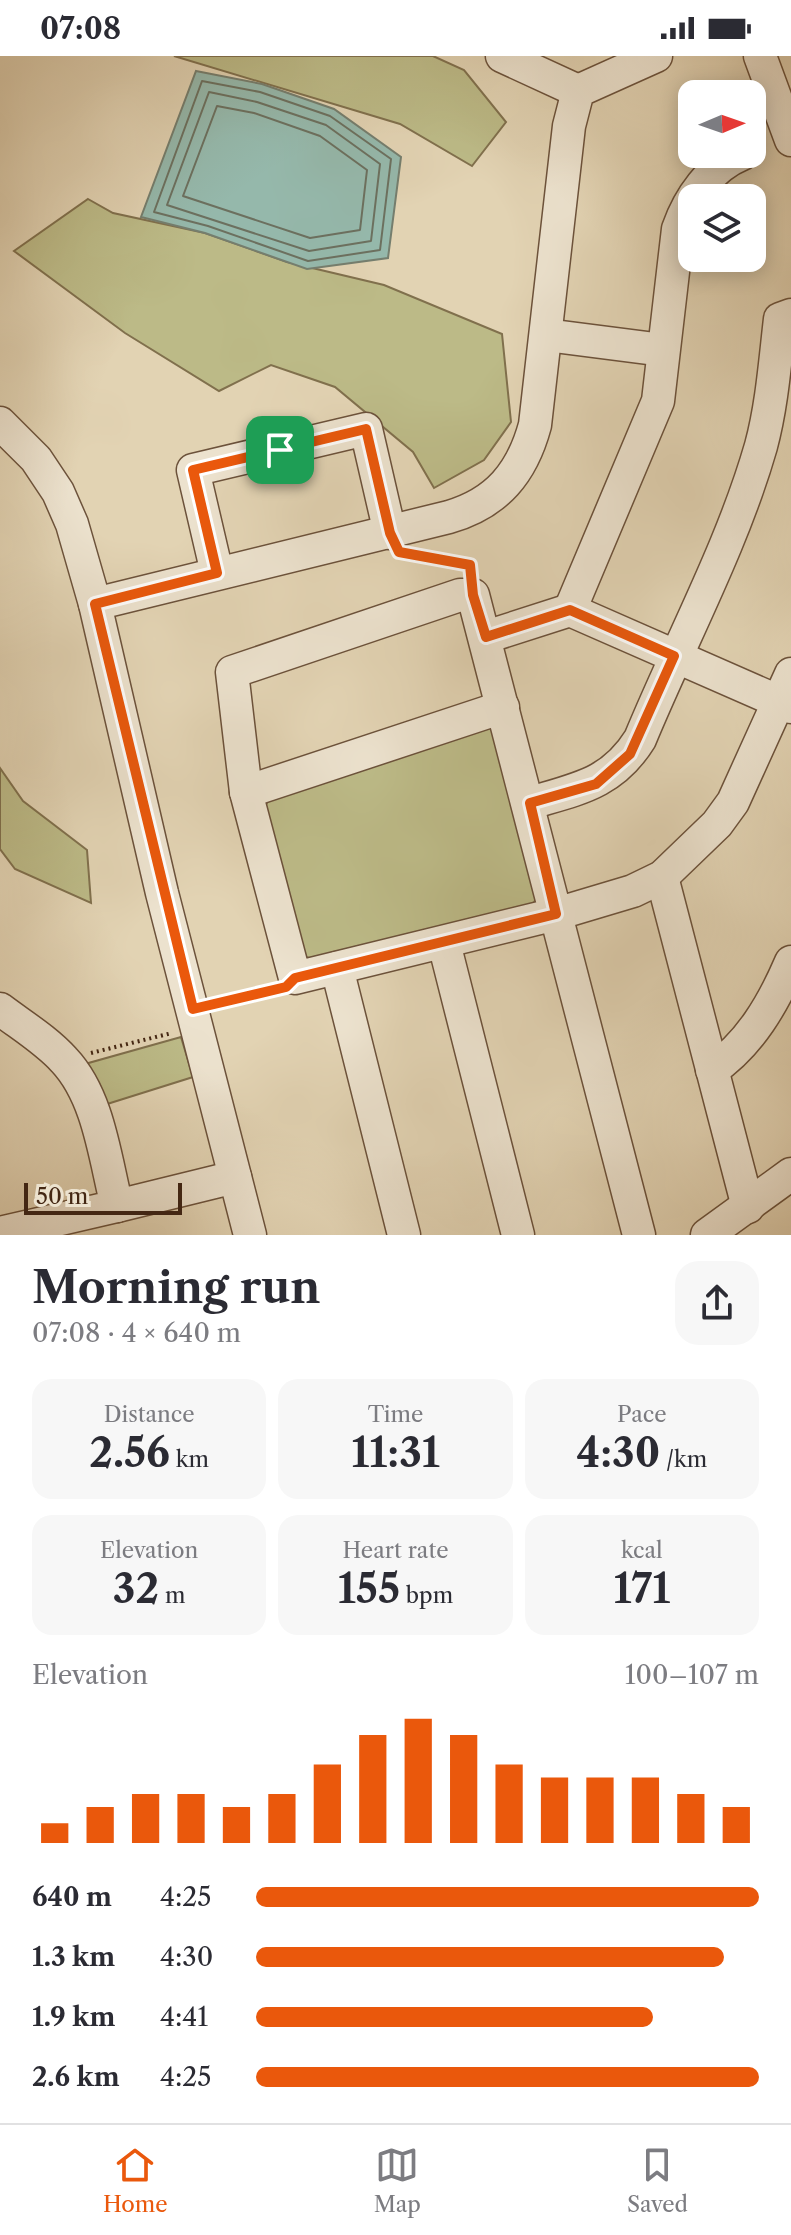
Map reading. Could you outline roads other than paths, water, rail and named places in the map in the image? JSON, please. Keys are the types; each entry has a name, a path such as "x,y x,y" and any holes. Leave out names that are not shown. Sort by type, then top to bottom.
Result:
{"street":[{"path":"502,56 578,91"},
{"path":"760,56 790,137 766,145"},
{"path":"95,604 466,512 499,492 513,477 528,451 535,425 569,126 578,91 649,57"},
{"path":"570,610 658,401 678,229 686,206 707,179 722,168"},
{"path":"530,803 596,784 630,754 744,498 771,398 780,319 791,315"},
{"path":"546,335 663,350"},
{"path":"0,423 36,459 58,492 95,604 250,1235"},
{"path":"217,573 193,470 366,429 390,533"},
{"path":"486,637 570,610 674,656 787,694 733,802 717,824 662,877 633,891 556,914 295,978 246,792 232,672 460,595 473,595 530,803 556,914 639,1235"},
{"path":"246,792 503,707"},
{"path":"662,877 748,1207"},
{"path":"444,943 518,1235"},
{"path":"712,1070 736,1054 751,1034 791,962"},
{"path":"337,968 404,1235"},
{"path":"0,1009 64,1059 88,1098 117,1206"},
{"path":"707,1235 791,1174"},
{"path":"2,1224 117,1206 235,1177"}],"water":[{"path":"196,71 262,84 334,109 401,157 388,258 307,269 205,233 141,217"}]}
